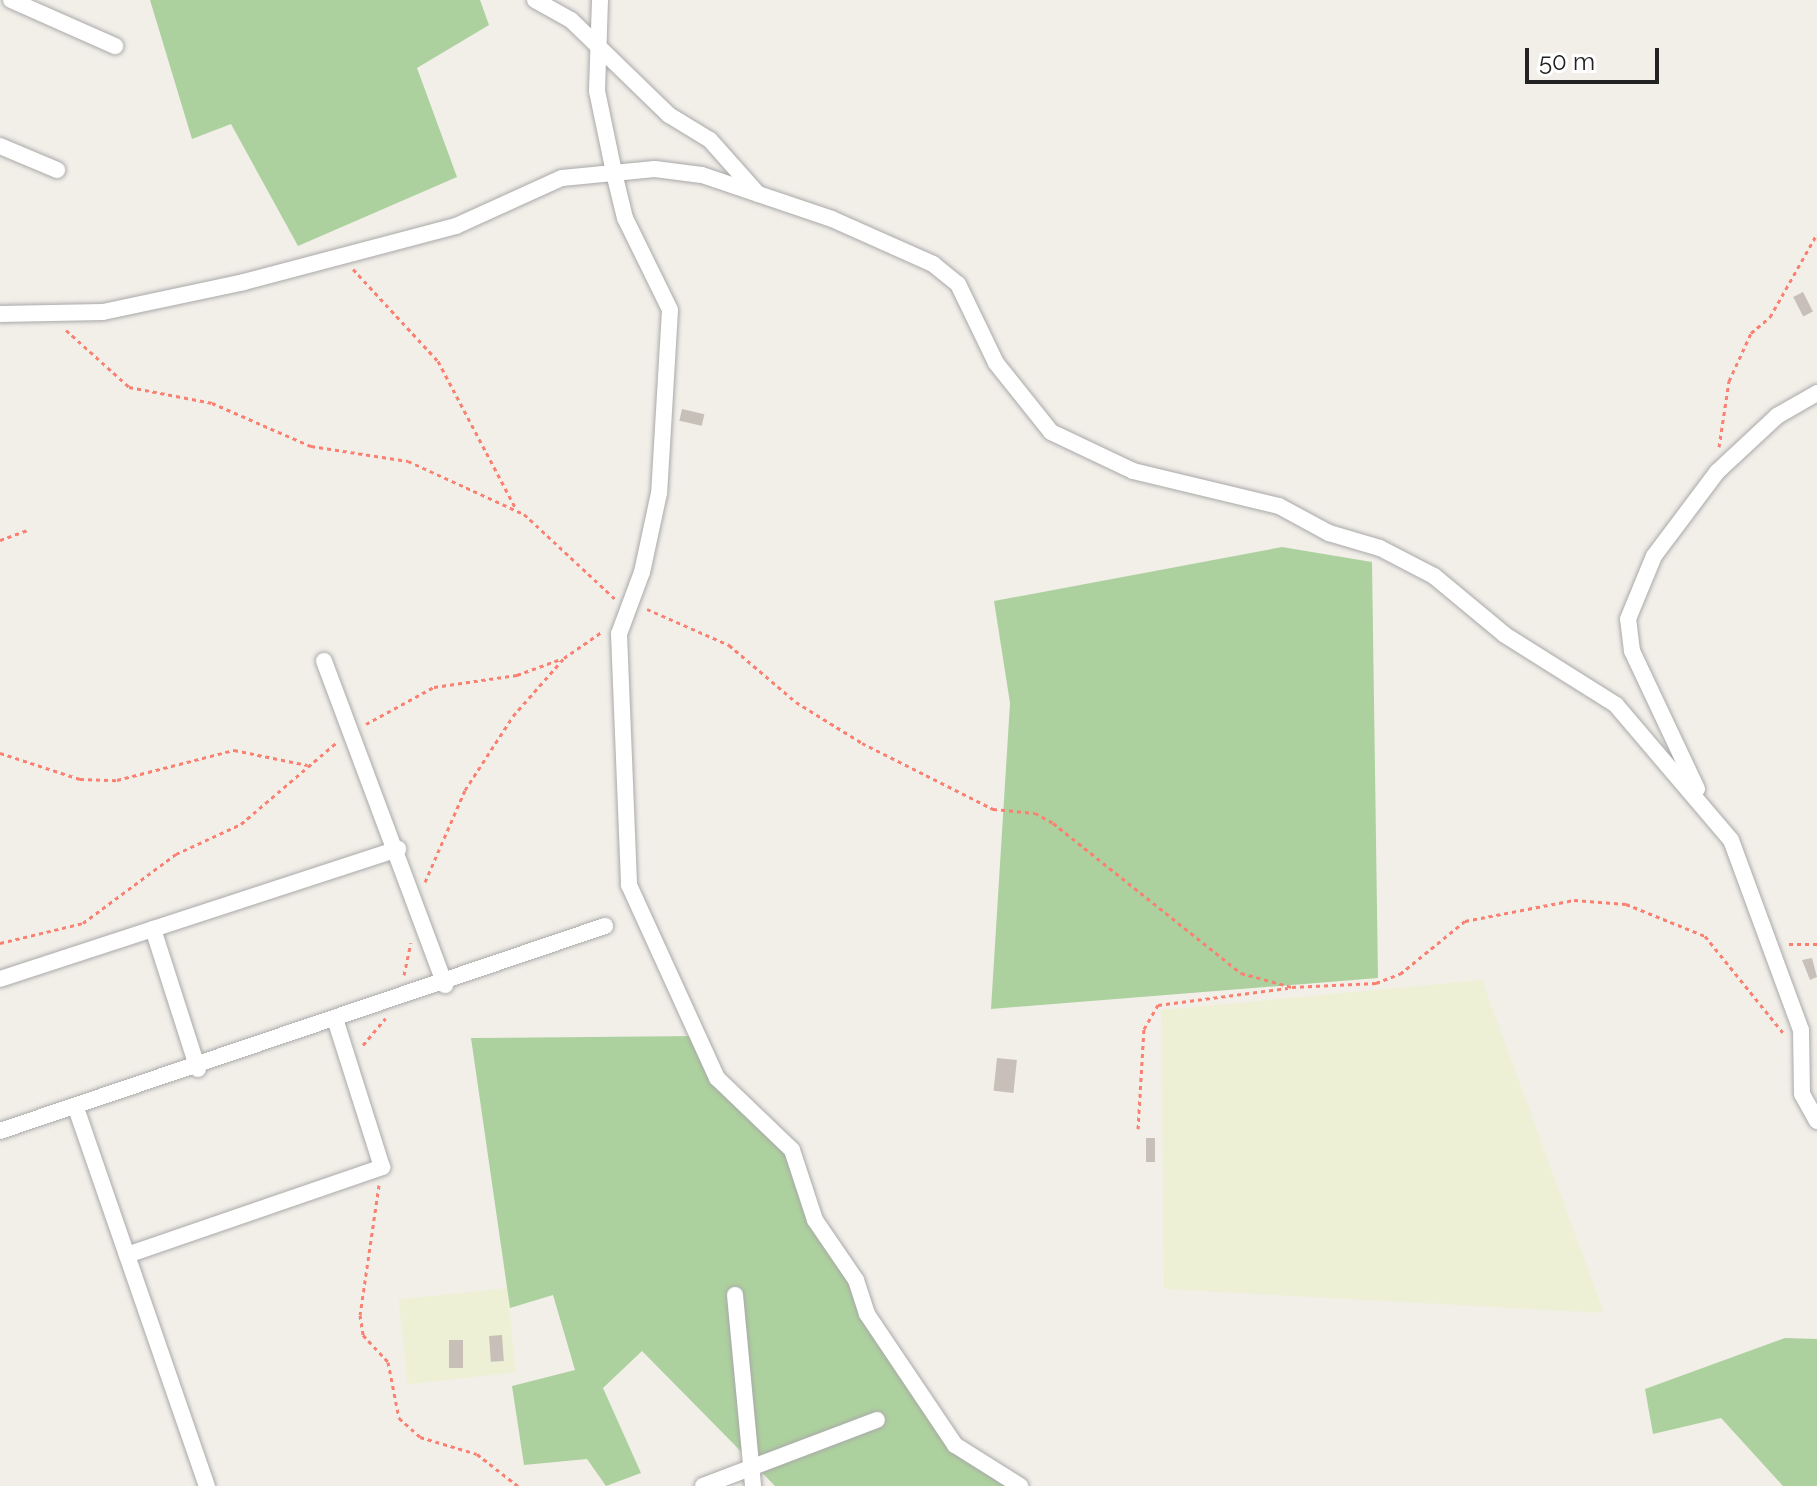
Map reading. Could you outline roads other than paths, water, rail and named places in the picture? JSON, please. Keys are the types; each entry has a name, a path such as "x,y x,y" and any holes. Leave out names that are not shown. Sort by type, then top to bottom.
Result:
{"street":[{"path":"11,0 115,46"},
{"path":"535,0 571,20 669,115 710,140 762,198"},
{"path":"600,0 597,91 615,177 625,218 670,310 659,493 642,572 624,608 627,864 640,917 675,974 717,1078 792,1150 815,1220 856,1280 867,1314 955,1445 1020,1486"},
{"path":"0,146 57,170"},
{"path":"0,314 47,315 136,306 336,253 456,226 562,178 615,177 655,169 702,175 762,198 832,219 933,264 958,284 996,363 1051,432 1133,471 1279,506 1434,576 1505,635 1616,705 1731,840 1801,1030 1802,1094 1817,1121"},
{"path":"1704,806 1632,651 1628,619 1654,556 1717,472 1777,416 1817,393"},
{"path":"324,661 398,849 445,985"},
{"path":"0,979 398,849"},
{"path":"0,1131 77,1111 445,985 605,926"},
{"path":"153,929 198,1069"},
{"path":"127,1255 382,1167 336,1022"},
{"path":"77,1111 207,1486"},
{"path":"735,1295 753,1486"},
{"path":"703,1486 877,1420"}]}
